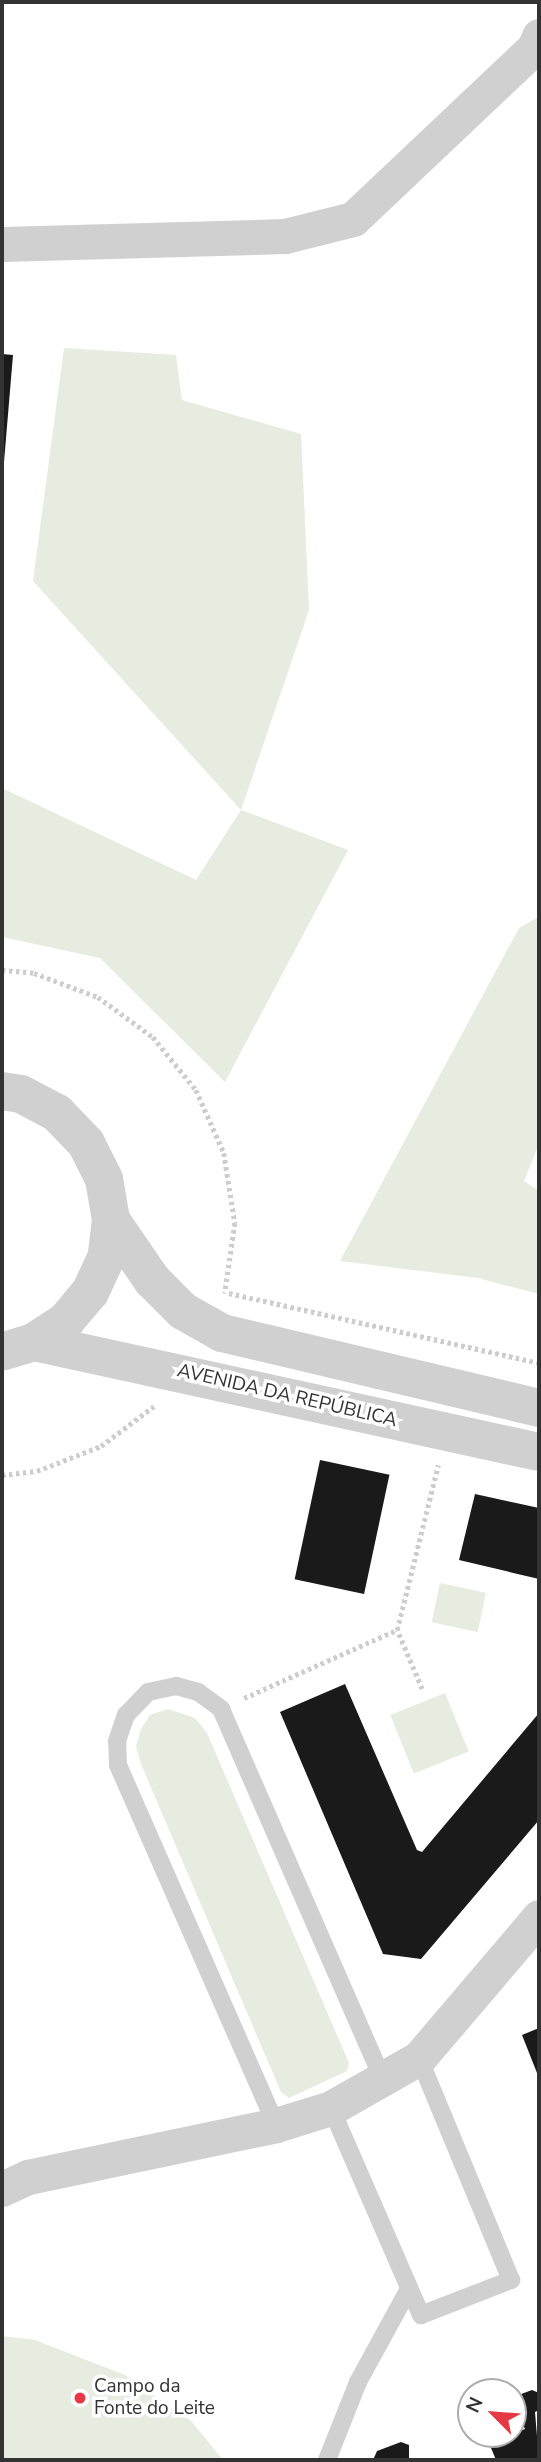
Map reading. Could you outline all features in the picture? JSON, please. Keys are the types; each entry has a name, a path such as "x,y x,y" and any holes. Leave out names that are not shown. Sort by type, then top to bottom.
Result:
{"street":[{"path":"2,244 285,236 353,219 534,48 539,36"},
{"path":"2,1091 21,1094 57,1113 86,1143 104,1179 111,1220 106,1258 90,1292 66,1321 18,1347"},
{"path":"111,1220 152,1280 183,1311 222,1333 539,1408"},
{"name":"AVENIDA DA REPÚBLICA","path":"18,1347 181,1372 539,1452"},
{"path":"2,2189 27,2177 276,2125 331,2108 419,2058 539,1917"}],"lane":[{"path":"276,2125 118,1766 117,1741 126,1715 148,1692 176,1686 198,1692 220,1709 383,2080"},
{"path":"331,2108 421,2315 512,2280 419,2058"},
{"path":"327,2460 358,2382 410,2289"}],"path":[{"path":"2,970 34,973 98,997 153,1037 196,1090 224,1153 235,1223 224,1295 539,1363"},
{"path":"2,1475 37,1471 101,1446 155,1405 181,1372"},
{"path":"422,1689 397,1630 446,1431"},
{"path":"220,1709 397,1630"}],"shaded area":[{"path":"64,348 176,355 182,400 301,434 309,610 241,810 33,581"},
{"path":"2,788 196,880 241,810 348,850 225,1082 100,958 2,937"},
{"path":"539,917 539,1144 524,1181 539,1191 539,1294 478,1278 340,1261 519,928"},
{"path":"440,1583 486,1593 478,1632 432,1622"},
{"path":"445,1693 469,1751 414,1774 390,1715"},
{"path":"168,1709 195,1718 207,1733 349,2063 347,2071 289,2098 281,2092 141,1764 136,1746 141,1729 150,1715"},
{"name":"Campo da Fonte do Leite","path":"2,2336 35,2340 125,2375 191,2421 223,2460 2,2460"}],"building":[{"path":"2,354 13,355 4,462 2,462"},
{"path":"320,1460 389,1475 364,1594 295,1579"},
{"path":"475,1494 539,1508 539,1579 459,1560"},
{"path":"345,1684 417,1850 422,1852 539,1713 539,1820 421,1959 383,1954 280,1712"},
{"path":"539,2028 539,2078 522,2035"},
{"path":"532,2390 539,2393 539,2410 535,2412 539,2460 496,2460 491,2448 527,2448 527,2392"},
{"path":"401,2442 409,2445 409,2460 373,2460 377,2451"}],"place":[{"name":"Campo da Fonte do Leite","path":"80,2398"}]}
